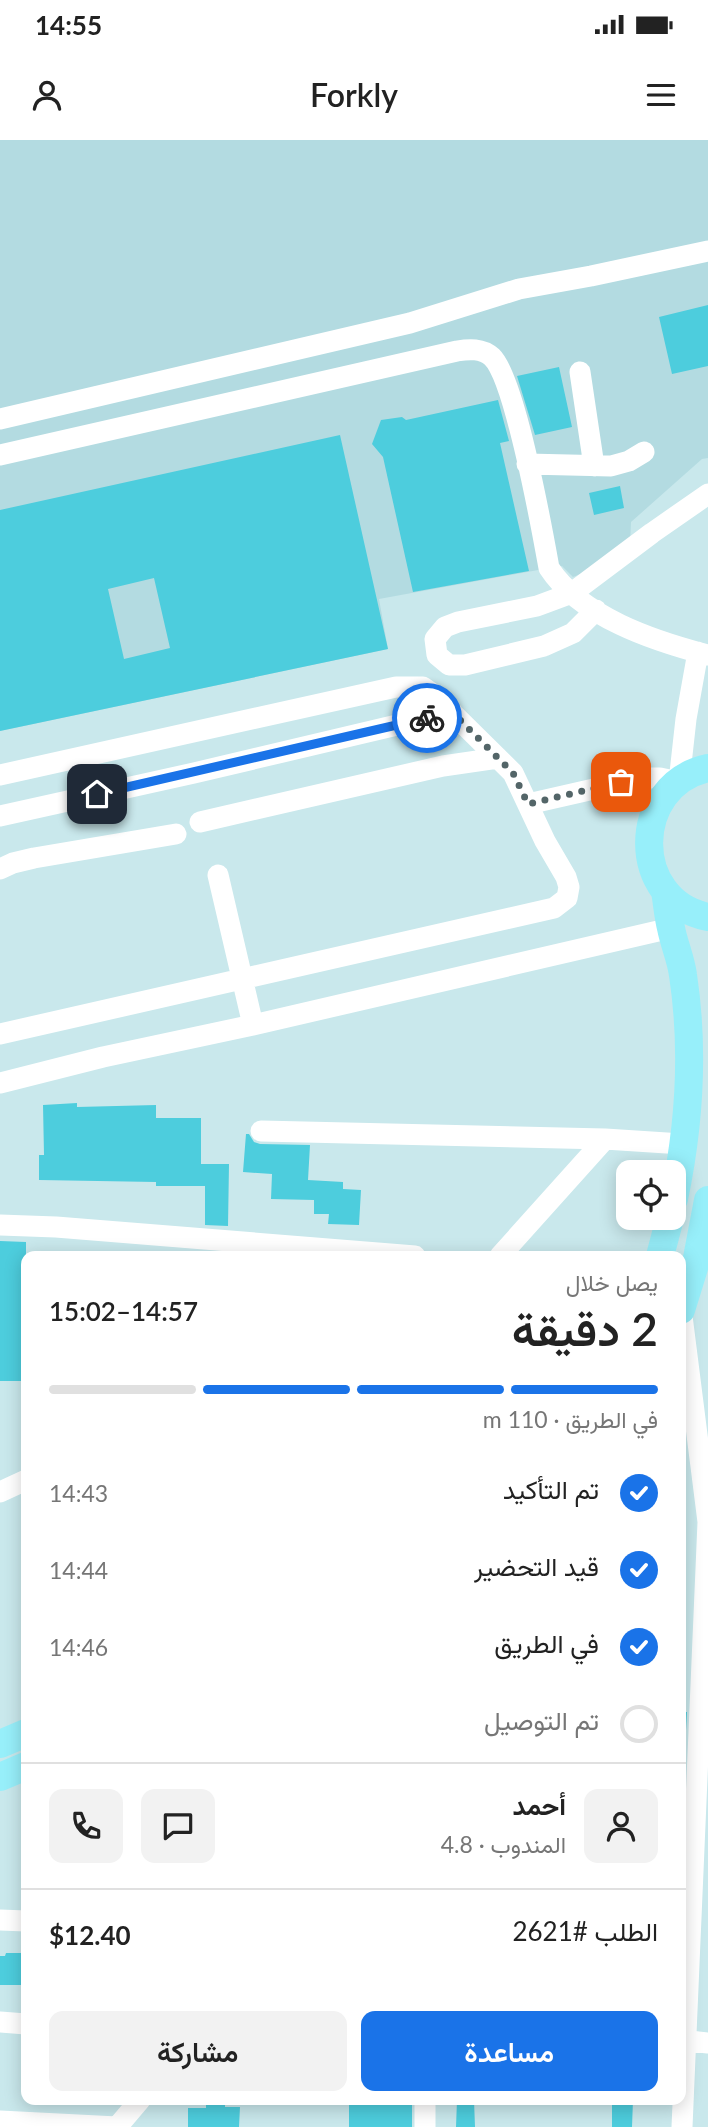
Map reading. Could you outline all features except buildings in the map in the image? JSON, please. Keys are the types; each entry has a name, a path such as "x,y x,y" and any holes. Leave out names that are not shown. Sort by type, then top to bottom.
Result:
{"main road":[{"path":"680,1160 689,1075 683,972 671,928 665,891 651,864 649,834 658,805 679,782 708,768"},
{"path":"665,891 688,910 708,917"},
{"path":"686,1292 708,1200"},
{"path":"661,1251 667,1230"},
{"path":"0,1744 21,1735"},
{"path":"0,1777 21,1768"}],"street":[{"path":"0,419 435,316 519,289 708,251"},
{"path":"349,337 360,373"},
{"path":"0,455 457,351 484,351 502,371 527,464 549,568 555,578 596,610 630,630 703,654 686,719 679,782 642,778 528,804"},
{"path":"580,372 594,466"},
{"path":"527,464 611,466 629,461 644,452"},
{"path":"596,610 573,633 544,646 465,665 449,665 437,655 435,639 445,627 550,603 572,593 708,494"},
{"path":"0,775 396,687 423,687 452,712 519,782 569,887 567,898 561,904 0,1034"},
{"path":"0,816 452,712"},
{"path":"186,735 194,773"},
{"path":"200,822 443,766 498,758"},
{"path":"0,869 34,858 176,834"},
{"path":"218,876 253,1026"},
{"path":"0,1083 103,1057 253,1026 671,928"},
{"path":"261,1131 605,1139 682,1144"},
{"path":"504,1251 605,1139"},
{"path":"0,1225 84,1229 354,1251"},
{"path":"686,1360 696,1462 708,1522 702,1807 686,2003"},
{"path":"0,1492 21,1482"},
{"path":"0,1920 21,1921"},
{"path":"0,2022 21,2024"},
{"path":"686,2040 708,2043"},
{"path":"0,2121 117,2127 136,2105"},
{"path":"425,2105 425,2127"},
{"path":"682,2105 682,2127"}],"shaded area":[{"path":"0,140 708,140 708,458 702,459 631,522 630,544 598,567 573,577 562,566 379,599 388,649 0,731"}],"way so far":[{"path":"427,718 452,712 513,773 528,804 621,782"}],"route":[{"path":"97,794 427,718"}]}
